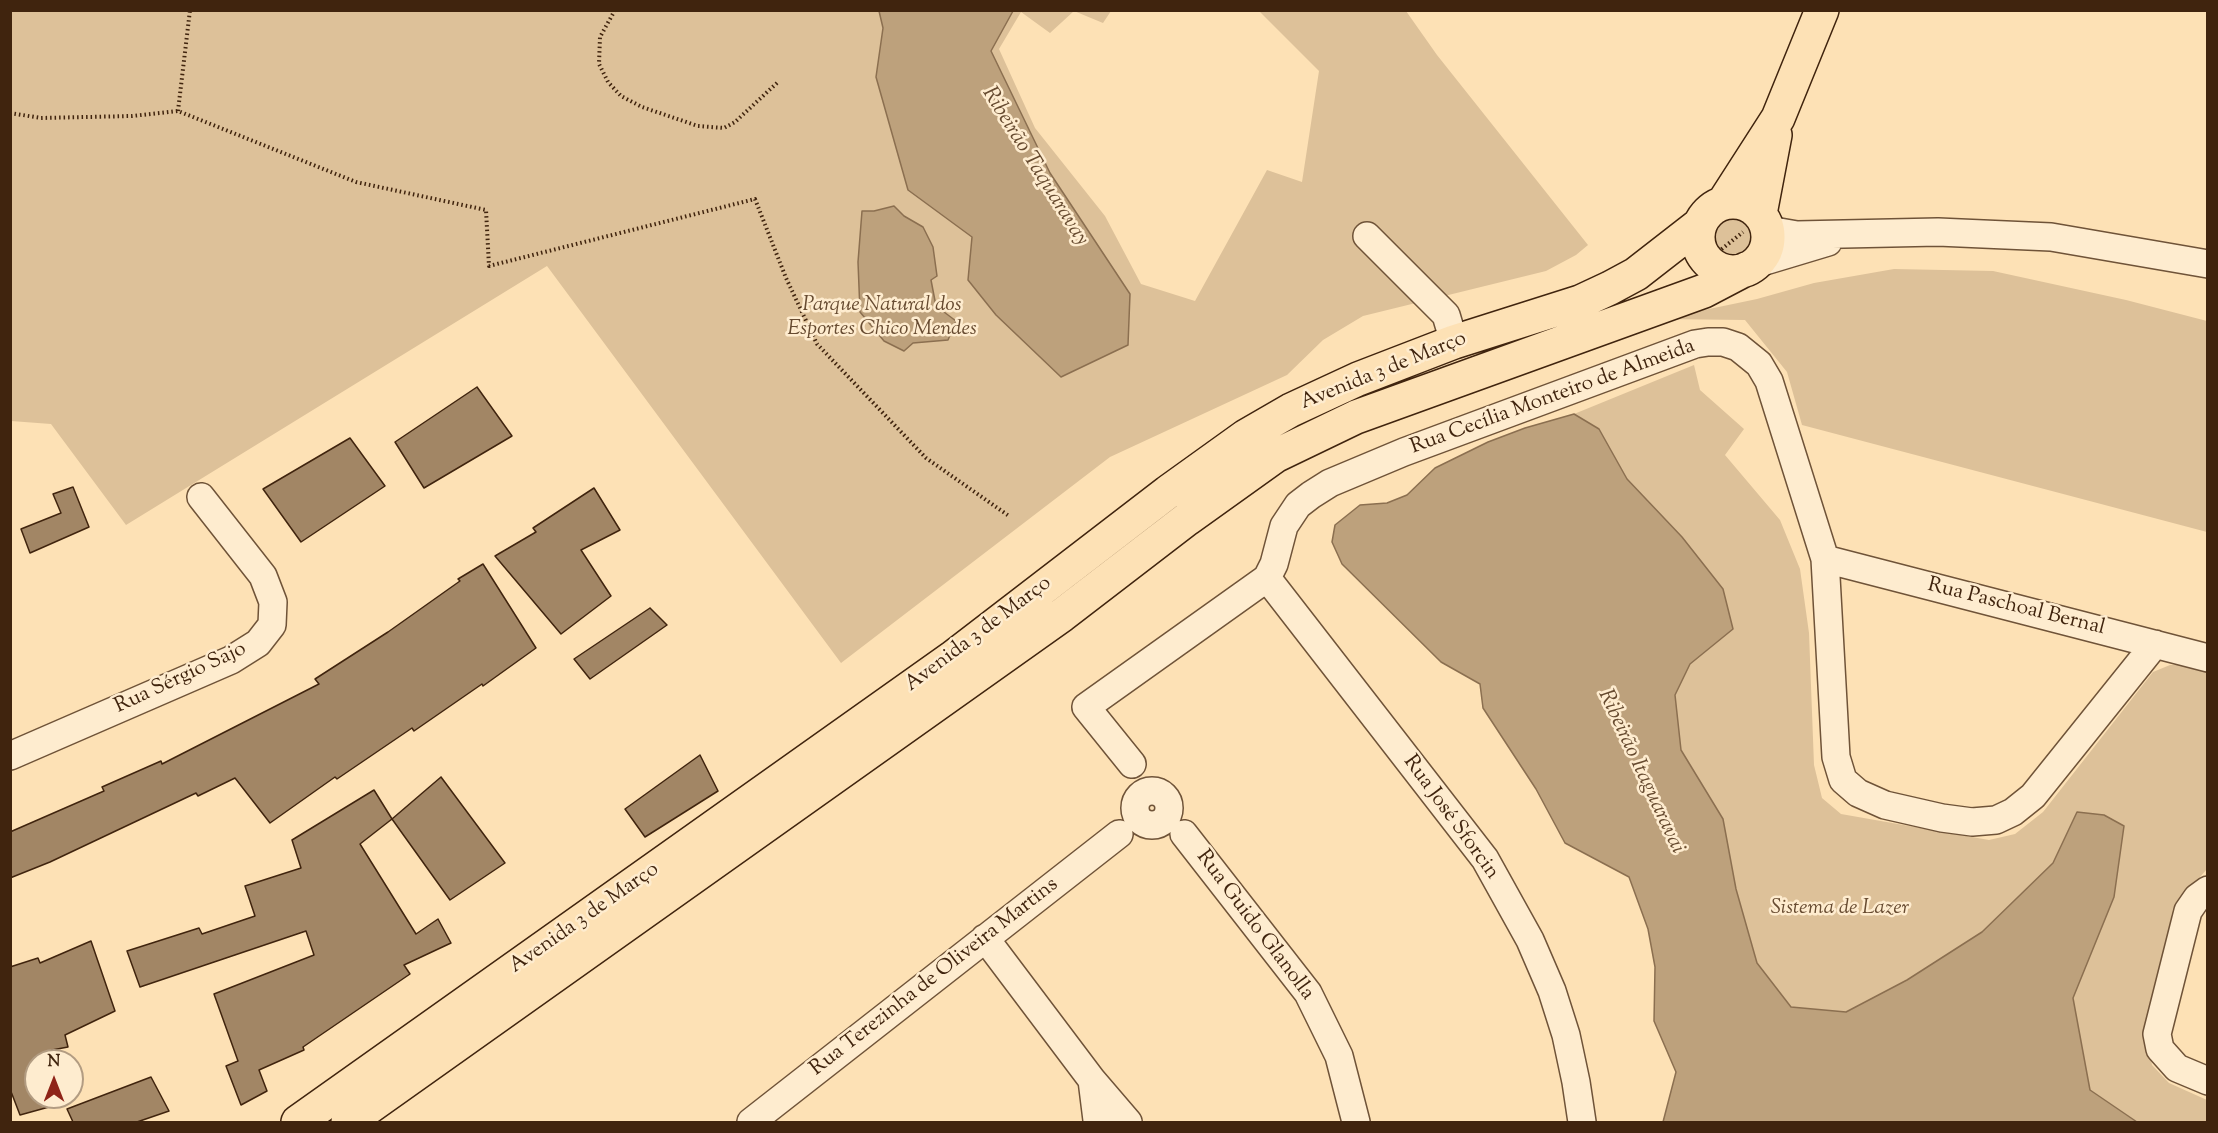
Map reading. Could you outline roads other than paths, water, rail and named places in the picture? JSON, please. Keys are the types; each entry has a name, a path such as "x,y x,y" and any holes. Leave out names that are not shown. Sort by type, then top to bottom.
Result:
{"main road":[{"path":"1778,118 1764,222 1766,249 1751,267 1727,271 1713,266 1707,261 1698,244 1699,225 1710,210 1724,202 1778,118 1822,10"},
{"path":"1724,202 1744,203 1764,222"},
{"name":"Avenida 3 de Março","path":"298,1122 952,658 1168,492 1246,436 1291,410 1358,379 1454,342 1580,302 1636,274 1699,225"},
{"name":"Avenida 3 de Março","path":"348,1122 1074,606 1187,519 1275,456 1356,417 1704,291 1751,267"}],"street":[{"path":"1764,222 1797,235 1938,232 2051,237 2208,264"},
{"path":"1751,267 1830,242 1877,232"},
{"path":"1367,236 1446,315 1454,342"},
{"name":"Rua Cecília Monteiro de Almeida","path":"1267,578 1274,564 1284,526 1290,516 1305,500 1330,483 1426,444 1684,348 1708,342 1723,342 1738,347 1752,357 1769,381 1825,559 1836,758 1843,780 1858,794 1884,805 1914,813 1972,822 1996,820 2013,812 2033,796 2155,644"},
{"name":"Rua Sérgio Sajo","path":"10,756 231,660 258,643 272,625 273,602 262,576 201,497"},
{"name":"Rua Paschoal Bernal","path":"1825,559 2208,658"},
{"path":"1151,809 1132,764 1086,707 1267,578"},
{"name":"Rua José Sforcin","path":"1267,578 1485,859 1530,940 1552,991 1568,1045 1582,1122"},
{"name":"Rua Guido Glanolla","path":"1151,809 1184,834 1308,993 1339,1056 1356,1122"},
{"name":"Rua Terezinha de Oliveira Martins","path":"751,1122 1151,809"},
{"path":"2208,890 2197,898 2188,911 2157,1034 2160,1049 2177,1068 2208,1081"},
{"path":"985,938 1092,1080 1110,1120"}],"water":[{"name":"Ribeirão Taquaravay","path":"879,11 1013,11 991,51 1050,173 1130,294 1128,345 1061,377 996,315 968,280 972,237 908,190 876,77 883,28"},
{"path":"894,206 904,216 923,227 933,247 937,276 931,280 936,306 956,321 948,340 913,343 904,351 884,341 860,312 858,262 862,211 874,211"},
{"name":"Ribeirão Itaguaravai","path":"1574,414 1599,429 1627,479 1682,537 1723,589 1733,629 1690,664 1675,695 1681,750 1723,819 1736,889 1757,963 1791,1007 1846,1012 1907,980 1982,932 2053,863 2077,812 2104,815 2124,826 2114,897 2073,998 2090,1090 2137,1122 1663,1122 1676,1072 1654,1021 1655,967 1648,929 1629,877 1565,843 1536,789 1483,708 1480,684 1441,662 1342,564 1332,542 1335,525 1360,505 1387,503 1407,495 1435,468 1488,442 1525,428"}],"park label":[{"name":"Parque Natural dos Esportes Chico Mendes","path":"882,318"},
{"name":"Sistema de Lazer","path":"1840,909"}]}
